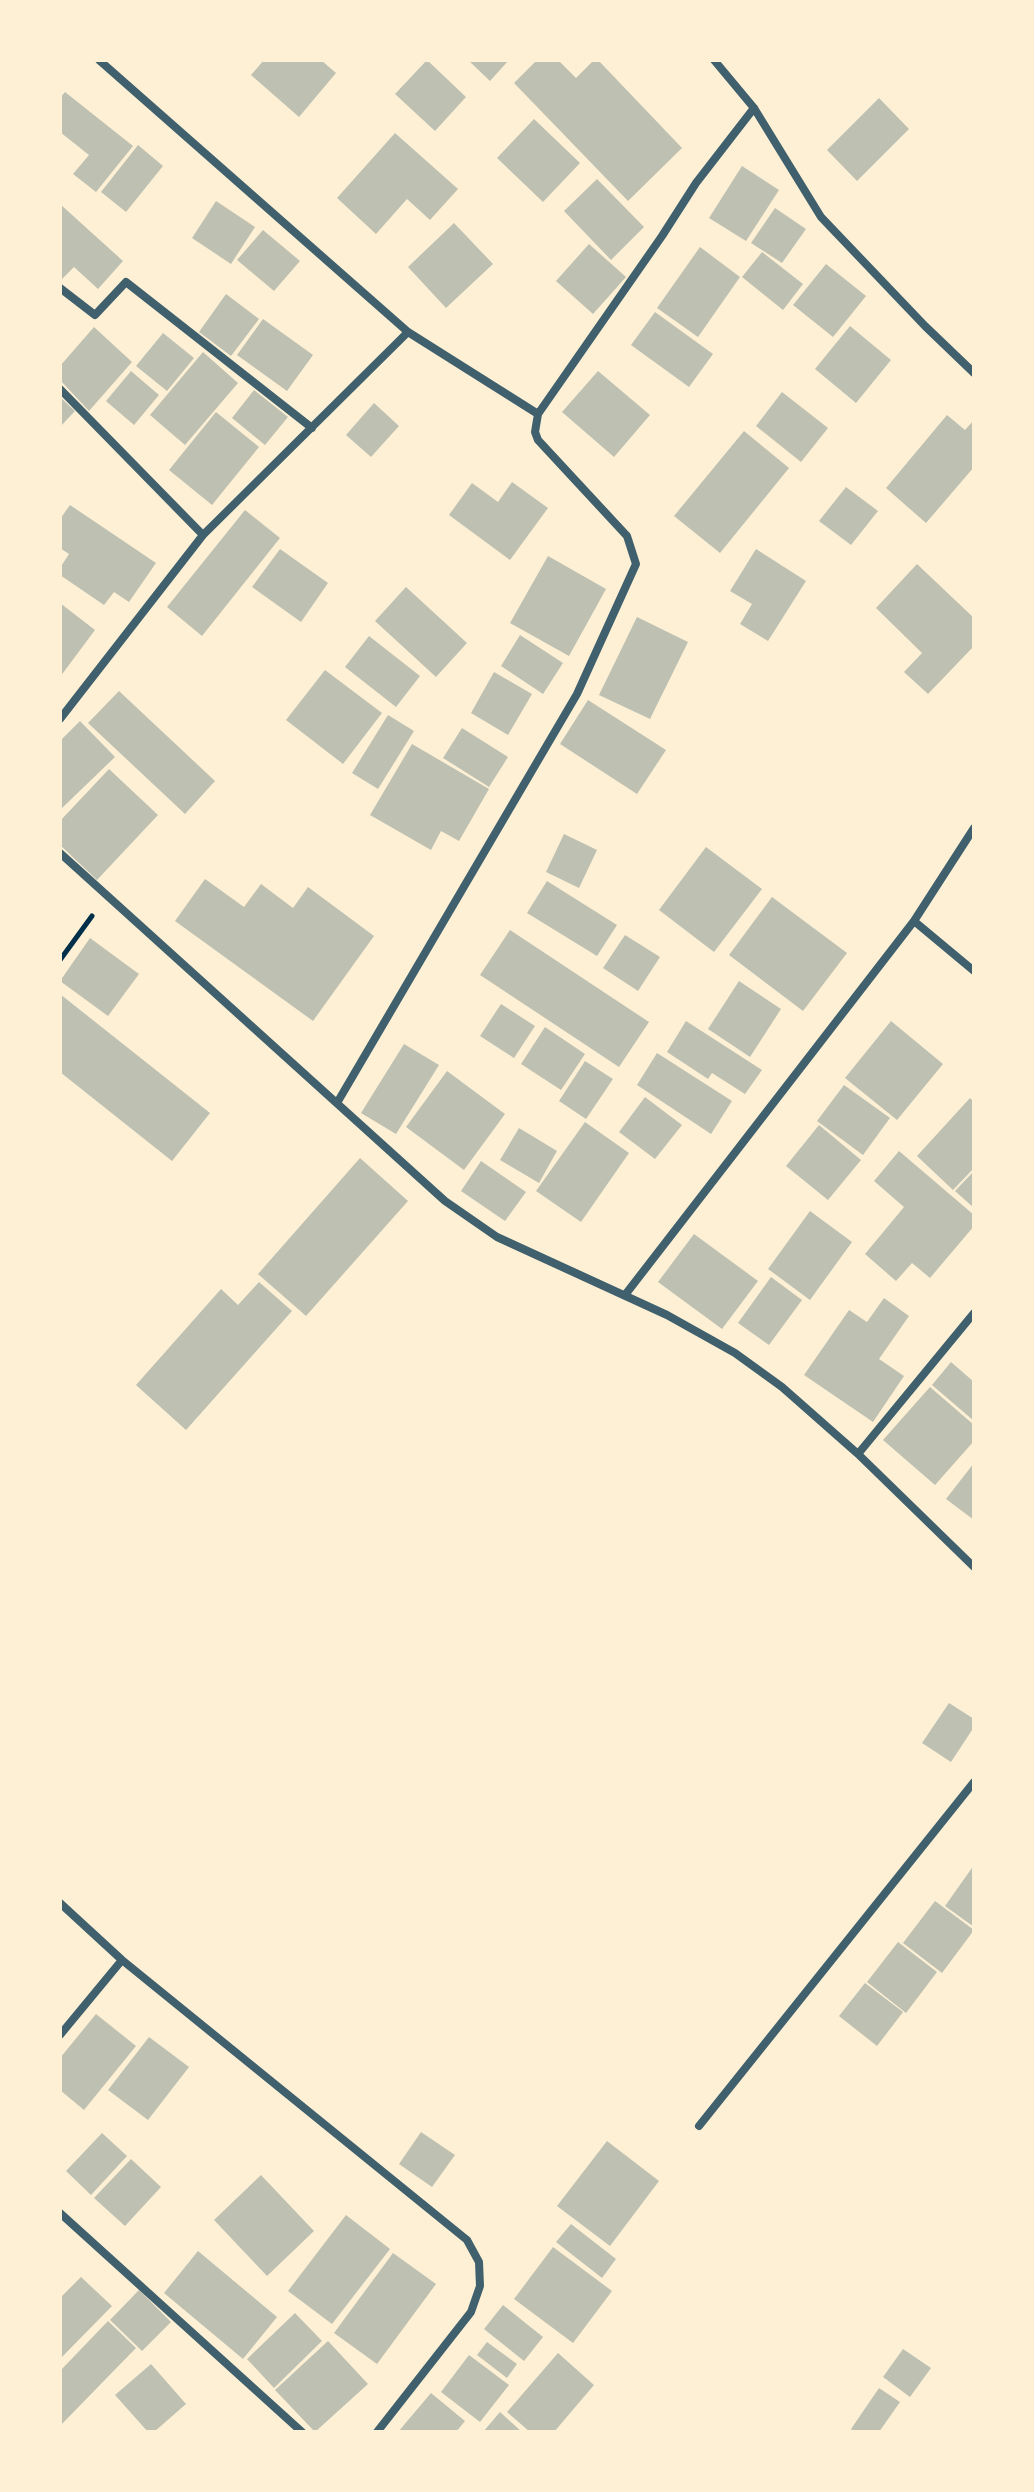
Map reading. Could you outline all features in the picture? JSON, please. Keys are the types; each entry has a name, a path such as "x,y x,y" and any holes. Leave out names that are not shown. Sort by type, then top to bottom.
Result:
{"street":[{"path":"99,60 408,332 538,414"},
{"path":"714,60 754,108 821,217 974,373"},
{"path":"337,1103 577,694 636,564 627,536 538,440 535,432 538,414 696,183 754,108"},
{"path":"60,288 95,315 124,283 128,283 312,428"},
{"path":"60,719 203,535 408,332"},
{"path":"60,389 203,535"},
{"path":"625,1295 914,921 974,828"},
{"path":"60,853 420,1180 472,1222 525,1251 702,1333 735,1353 782,1387 858,1454 974,1567"},
{"path":"914,921 974,971"},
{"path":"858,1454 974,1313"},
{"path":"699,2126 974,1782"},
{"path":"60,1903 122,1960 467,2240 479,2262 480,2274 480,2286 471,2312 377,2432"},
{"path":"60,2035 122,1960"},
{"path":"60,2213 302,2432"}],"path":[{"path":"60,960 107,895"}],"building":[{"path":"264,60 321,60 336,73 299,117 251,75"},
{"path":"427,60 466,97 435,131 395,94"},
{"path":"468,60 509,60 490,81"},
{"path":"537,60 558,60 576,78 594,60 598,60 682,148 628,201 514,83"},
{"path":"65,92 133,146 96,192 73,174 89,155 60,132 60,98"},
{"path":"879,98 909,129 857,181 827,150"},
{"path":"534,119 580,163 543,202 497,158"},
{"path":"395,133 458,189 430,220 407,199 376,234 337,198"},
{"path":"138,145 163,166 126,212 101,192"},
{"path":"742,166 779,190 746,241 709,218"},
{"path":"597,179 644,227 611,260 564,211"},
{"path":"216,201 255,227 231,264 192,238"},
{"path":"60,204 123,261 98,289 74,267 60,281"},
{"path":"775,208 806,229 782,263 751,243"},
{"path":"454,223 493,264 446,308 408,267"},
{"path":"263,230 300,261 274,291 237,260"},
{"path":"589,244 626,277 593,314 556,281"},
{"path":"700,247 740,277 698,337 657,308"},
{"path":"762,252 803,284 783,310 742,277"},
{"path":"826,264 866,296 833,337 793,305"},
{"path":"226,294 259,319 231,356 199,332"},
{"path":"655,312 713,354 689,387 631,345"},
{"path":"263,319 313,355 287,391 237,355"},
{"path":"850,326 891,360 856,403 815,369"},
{"path":"94,327 132,362 89,411 60,380 60,366"},
{"path":"163,333 194,358 167,391 136,366"},
{"path":"203,352 238,383 185,445 150,415"},
{"path":"131,371 159,395 134,425 106,401"},
{"path":"598,371 650,415 614,457 562,412"},
{"path":"254,390 288,417 265,445 232,418"},
{"path":"782,392 828,428 801,462 756,426"},
{"path":"60,397 75,411 60,427"},
{"path":"374,403 399,426 371,457 346,435"},
{"path":"216,412 259,447 212,505 169,470"},
{"path":"947,415 965,430 974,420 974,467 926,523 886,488"},
{"path":"744,431 789,468 720,553 674,516"},
{"path":"512,482 548,508 510,560 449,515 472,483 498,502"},
{"path":"846,487 878,511 851,545 819,521"},
{"path":"70,505 156,563 129,602 114,592 104,605 60,575 60,568 69,554 60,548 60,519"},
{"path":"245,510 280,538 202,636 167,607"},
{"path":"280,549 328,583 301,622 252,587"},
{"path":"756,549 806,581 768,641 740,624 752,604 730,591"},
{"path":"548,556 606,589 569,656 510,623"},
{"path":"917,564 974,618 974,646 928,694 904,672 922,653 876,608"},
{"path":"406,587 467,643 436,677 375,621"},
{"path":"60,603 95,630 60,677"},
{"path":"637,617 688,642 650,719 599,695"},
{"path":"520,635 563,663 543,694 501,666"},
{"path":"369,636 420,676 396,707 345,667"},
{"path":"325,670 382,713 343,764 286,720"},
{"path":"494,672 532,694 508,735 471,713"},
{"path":"119,691 215,781 185,814 88,723"},
{"path":"588,700 666,750 637,794 560,744"},
{"path":"388,715 414,731 378,789 352,773"},
{"path":"80,721 115,757 60,810 60,741"},
{"path":"462,728 508,757 489,787 443,758"},
{"path":"412,744 489,789 459,841 441,831 431,850 370,815"},
{"path":"109,769 158,815 97,880 60,845 60,821"},
{"path":"564,834 597,850 579,888 546,872"},
{"path":"706,847 762,889 714,952 659,910"},
{"path":"205,879 244,907 261,884 293,908 308,887 374,936 313,1021 175,921"},
{"path":"547,881 617,925 597,956 527,913"},
{"path":"772,897 847,953 803,1011 729,955"},
{"path":"510,930 649,1022 619,1067 480,975"},
{"path":"625,935 660,957 638,991 603,968"},
{"path":"90,938 139,974 108,1016 60,981"},
{"path":"739,981 781,1009 750,1057 708,1029"},
{"path":"60,994 210,1113 172,1161 60,1072"},
{"path":"501,1004 535,1026 514,1058 480,1036"},
{"path":"686,1021 762,1070 745,1094 712,1073 708,1079 667,1052"},
{"path":"891,1021 943,1064 897,1120 845,1078"},
{"path":"545,1027 585,1054 561,1090 521,1064"},
{"path":"404,1044 439,1065 396,1134 361,1113"},
{"path":"657,1053 732,1101 711,1134 637,1085"},
{"path":"585,1061 613,1079 586,1119 559,1101"},
{"path":"447,1071 505,1114 464,1170 406,1127"},
{"path":"844,1085 890,1118 863,1155 817,1121"},
{"path":"645,1097 682,1125 655,1159 619,1132"},
{"path":"970,1098 974,1102 974,1168 953,1190 917,1156"},
{"path":"585,1122 629,1153 581,1222 536,1191"},
{"path":"819,1125 861,1160 828,1200 786,1166"},
{"path":"519,1128 557,1151 539,1183 500,1160"},
{"path":"899,1151 974,1215 974,1226 930,1278 912,1263 896,1281 865,1254 904,1207 874,1181"},
{"path":"360,1158 408,1201 306,1316 258,1274"},
{"path":"481,1161 526,1192 505,1221 461,1191"},
{"path":"974,1171 974,1208 955,1191"},
{"path":"810,1211 852,1242 810,1300 768,1269"},
{"path":"694,1234 758,1281 722,1329 658,1282"},
{"path":"771,1277 802,1300 769,1345 738,1323"},
{"path":"259,1282 292,1311 186,1430 136,1385 221,1289 238,1305"},
{"path":"884,1298 909,1316 879,1359 904,1376 873,1422 804,1375 849,1310 867,1322"},
{"path":"951,1362 974,1382 974,1421 932,1385"},
{"path":"930,1387 974,1425 974,1441 935,1485 883,1440"},
{"path":"974,1463 974,1520 946,1499"},
{"path":"949,1703 974,1719 974,1727 951,1762 922,1743"},
{"path":"974,1865 974,1927 945,1906"},
{"path":"935,1901 974,1930 942,1973 903,1943"},
{"path":"898,1942 937,1972 906,2013 867,1982"},
{"path":"865,1983 903,2012 877,2046 839,2016"},
{"path":"96,2014 136,2046 84,2110 60,2090 60,2058"},
{"path":"149,2037 189,2067 148,2120 108,2090"},
{"path":"421,2132 455,2155 432,2187 399,2164"},
{"path":"102,2133 127,2156 91,2195 66,2171"},
{"path":"607,2141 659,2181 610,2246 557,2206"},
{"path":"131,2159 161,2187 125,2226 94,2198"},
{"path":"261,2175 314,2231 267,2276 214,2220"},
{"path":"346,2215 390,2249 332,2324 288,2291"},
{"path":"571,2224 616,2259 602,2278 556,2242"},
{"path":"553,2247 612,2291 573,2343 514,2299"},
{"path":"198,2251 277,2317 243,2359 164,2293"},
{"path":"393,2253 436,2284 377,2364 334,2333"},
{"path":"81,2277 112,2306 62,2357 60,2298"},
{"path":"139,2290 171,2322 142,2351 110,2320"},
{"path":"503,2305 543,2337 524,2361 484,2329"},
{"path":"295,2313 322,2341 274,2388 247,2359"},
{"path":"108,2321 136,2348 60,2426 60,2371"},
{"path":"328,2341 368,2384 315,2432 275,2390"},
{"path":"487,2342 517,2364 507,2378 477,2355"},
{"path":"903,2349 931,2368 910,2397 883,2377"},
{"path":"558,2353 594,2385 554,2432 530,2432 507,2412"},
{"path":"469,2355 509,2385 480,2422 441,2392"},
{"path":"151,2364 186,2404 154,2432 148,2432 115,2395"},
{"path":"879,2388 900,2402 879,2432 855,2432 851,2429"},
{"path":"431,2393 465,2421 456,2432 398,2432"},
{"path":"500,2412 522,2432 483,2432"}]}
